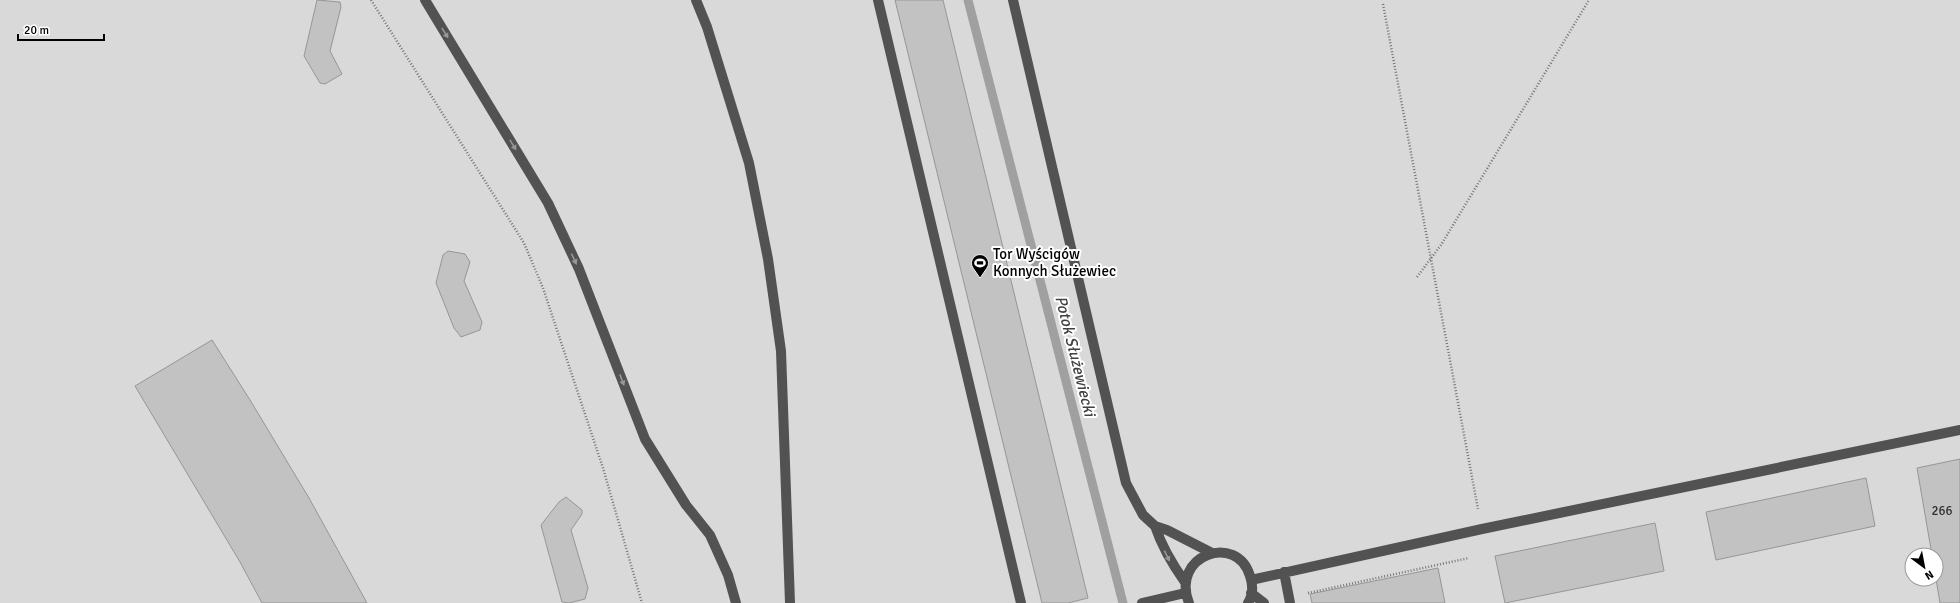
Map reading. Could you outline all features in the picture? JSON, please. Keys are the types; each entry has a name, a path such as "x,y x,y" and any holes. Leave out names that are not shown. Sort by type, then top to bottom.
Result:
{"lane":[{"path":"425,0 548,203 579,269 645,439 686,505 710,535 728,575 736,603"},
{"path":"696,0 707,27 749,163 768,259 781,351 790,603"},
{"path":"878,0 1021,603"},
{"path":"1013,0 1126,483 1143,515 1155,526 1167,530 1212,553"},
{"path":"1251,580 1482,529 1960,430"},
{"path":"1155,526 1170,563 1185,582"},
{"path":"1189,603 1185,593 1185,582 1188,572 1194,563 1202,557 1212,553 1222,552 1237,558 1248,569 1251,580 1250,598 1264,603"},
{"path":"1284,572 1290,603"},
{"path":"1142,603 1185,593"}],"path":[{"path":"371,0 524,243 544,288 598,453 642,603"},
{"path":"1417,277 1441,246 1589,0"},
{"path":"1383,4 1482,529"},
{"path":"1304,597 1309,591 1469,558"}],"shaded area":[{"name":"Tor Wyścigów Konnych Służewiec","path":"0,0 1960,0 1960,603 0,603"}],"building":[{"path":"317,0 340,2 341,7 330,51 342,74 325,84 320,83 304,56"},
{"path":"895,0 943,0 1088,598 1068,603 1042,603"},
{"path":"448,251 465,254 470,262 464,281 482,322 480,330 461,337 454,328 436,283 443,255"},
{"path":"212,340 309,498 367,603 262,603 240,562 135,386"},
{"path":"1960,459 1960,603 1940,603 1937,587 1944,587 1944,547 1931,547 1917,468"},
{"path":"1866,478 1875,526 1716,560 1706,512"},
{"path":"566,497 582,510 582,514 571,530 588,588 585,599 569,603 562,602 541,525 559,502"},
{"path":"1655,523 1664,571 1505,603 1495,556"},
{"path":"1438,568 1445,603 1312,603 1310,594"}],"waterway":[{"name":"Potok Służewiecki","path":"968,0 1123,603"}],"place":[{"name":"Tor Wyścigów Konnych Służewiec","path":"980,278"}]}
